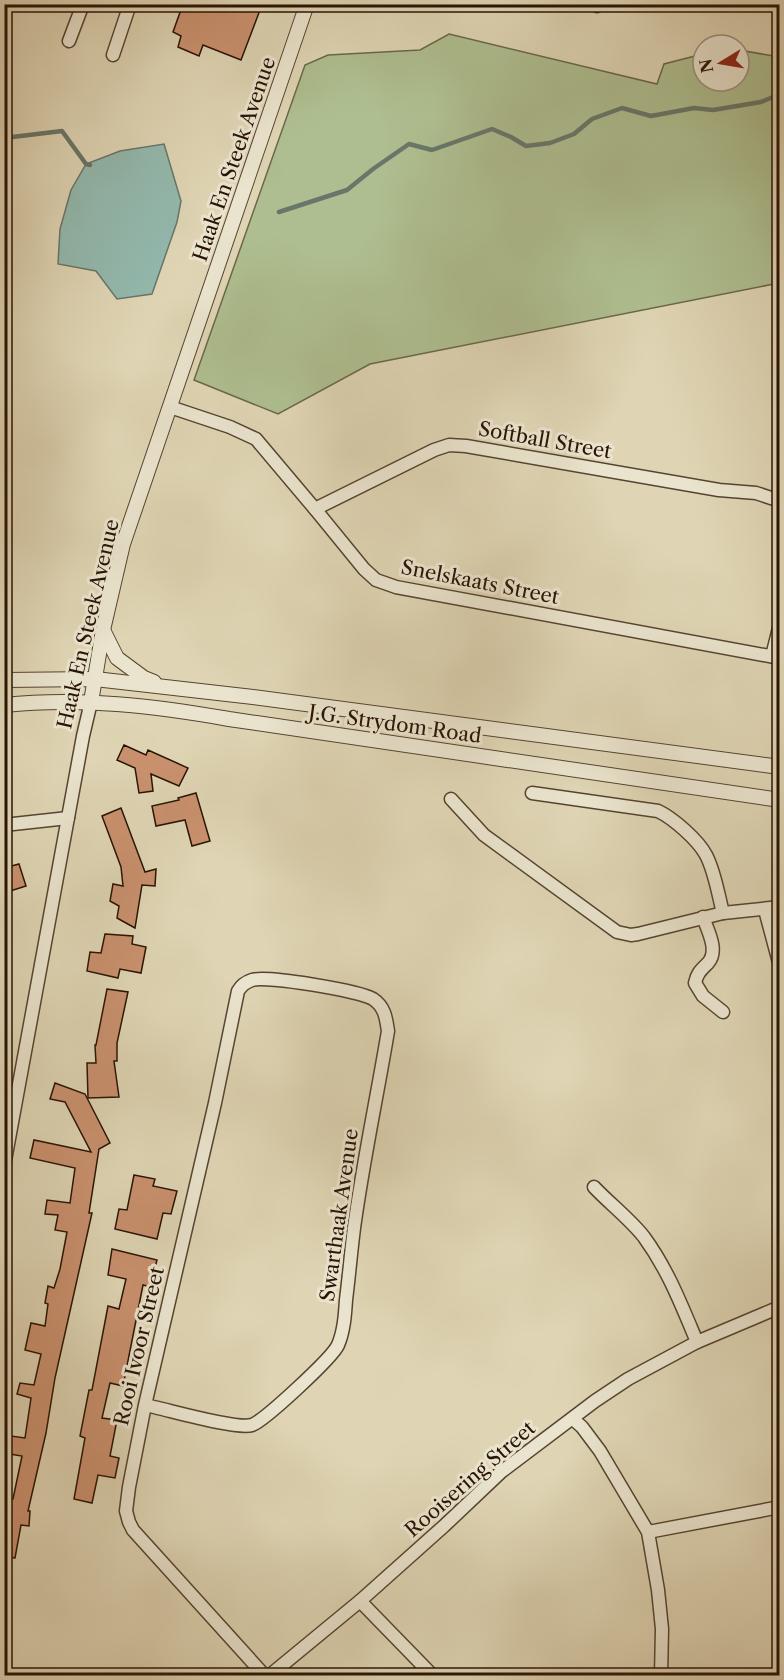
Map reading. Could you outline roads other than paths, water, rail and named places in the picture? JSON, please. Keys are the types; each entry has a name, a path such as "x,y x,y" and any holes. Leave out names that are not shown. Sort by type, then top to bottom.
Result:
{"street":[{"path":"69,41 83,4"},
{"path":"112,55 130,4"},
{"name":"Haak En Steek Avenue","path":"4,1166 84,728 123,544 307,4"},
{"name":"Snelskaats Street","path":"170,407 230,427 256,439 363,569 376,580 396,587 776,657"},
{"name":"Softball Street","path":"315,508 434,450 449,445 466,446 719,490 756,493 780,501"},
{"path":"776,657 780,624"},
{"path":"103,630 113,651 122,662 144,678 164,687"},
{"name":"J.G. Strydom Road","path":"4,680 95,679 276,700 780,767"},
{"name":"J.G. Strydom Road","path":"4,705 91,702 162,708 780,800"},
{"path":"532,793 658,811 672,819 705,853 713,872 723,913"},
{"path":"451,799 484,835 617,932 623,934 638,934 723,913 780,907"},
{"path":"4,825 68,818"},
{"path":"765,910 780,966"},
{"path":"703,917 713,951 710,961 698,972 695,983 704,996 723,1012"},
{"name":"Swarthaak Avenue","path":"145,1404 232,1425 252,1425 264,1418 330,1358 337,1348 342,1331 364,1163 388,1031 386,1013 377,1002 364,995 279,979 259,978 246,982"},
{"name":"Rooi Ivoor Street","path":"246,982 238,991 215,1103 145,1404 126,1504 133,1530 267,1676"},
{"path":"594,1187 642,1235 655,1254 669,1276 696,1342"},
{"name":"Rooisering Street","path":"267,1676 360,1601 501,1472 594,1401 628,1378 696,1342 780,1307"},
{"path":"573,1419 600,1451 648,1532 662,1629 661,1676"},
{"path":"648,1532 780,1507"},
{"path":"360,1601 433,1676"}],"water":[{"path":"164,144 181,201 177,222 152,294 117,299 96,271 58,264 60,229 71,190 86,164 120,151"}],"waterway":[{"path":"279,212 347,190 409,144 432,150 492,129 526,146 550,143 574,134 592,119 622,108 651,116 694,108 713,110 761,102 780,94"},
{"path":"4,138 62,131 86,164 90,165"}]}
